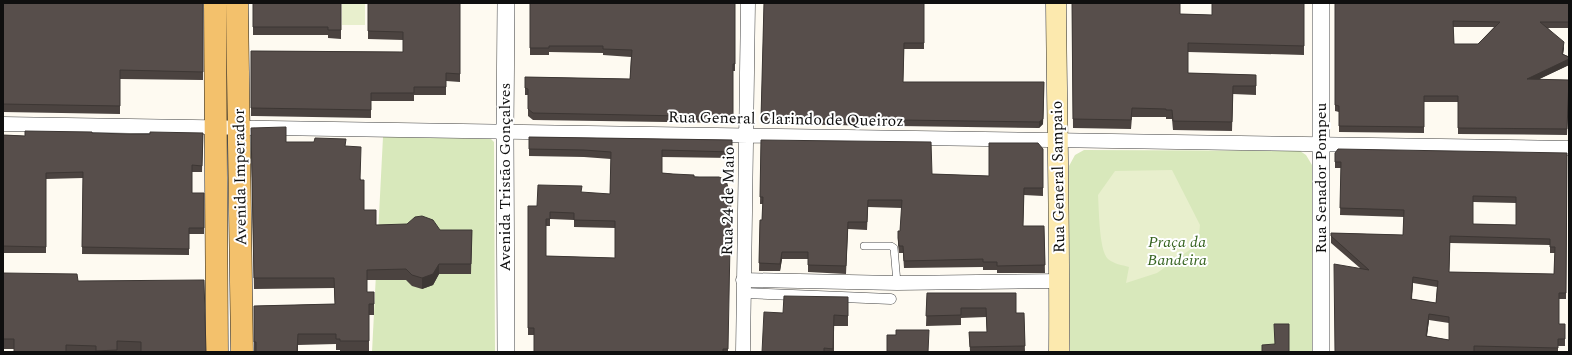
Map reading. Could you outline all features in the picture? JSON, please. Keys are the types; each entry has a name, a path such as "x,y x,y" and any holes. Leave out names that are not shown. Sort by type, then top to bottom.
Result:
{"main road":[{"name":"Avenida Imperador","path":"215,3 217,352"},
{"name":"Avenida Imperador","path":"237,3 242,352"},
{"name":"Rua General Sampaio","path":"1056,3 1060,281 1059,352"}],"street":[{"name":"Avenida Tristão Gonçalves","path":"506,3 506,352"},
{"name":"Rua 24 de Maio","path":"743,352 748,3"},
{"name":"Rua Senador Pompeu","path":"1321,3 1321,352"},
{"name":"Rua General Clarindo de Queiroz","path":"3,124 1569,148"},
{"path":"743,286 1060,281"},
{"path":"743,286 891,299"}],"lane":[{"path":"864,246 891,246 894,248 897,283"}],"green space":[{"path":"342,3 365,3 365,25 342,25"},
{"path":"383,137 491,139 494,142 495,352 372,352"},
{"name":"Praça da Bandeira","path":"1084,150 1300,151 1306,155 1312,165 1313,352 1070,352 1069,166 1075,155"},
{"path":"1172,170 1200,225 1198,244 1157,273 1126,283 1129,267 1110,261 1105,254 1101,239 1098,195 1115,171"}],"building":[{"path":"3,3 203,3 203,72 120,70 120,106 3,104"},
{"path":"253,3 341,3 341,30 328,30 328,27 253,27"},
{"path":"368,3 460,3 460,74 446,73 446,87 414,87 414,93 371,93 371,110 251,108 251,51 403,52 403,32 368,31"},
{"path":"530,3 735,3 733,117 533,113 528,109 528,89 525,88 525,77 630,79 632,50 603,49 603,46 549,46 549,48 530,48"},
{"path":"764,3 924,3 924,43 904,43 903,82 1044,82 1043,119 1039,122 761,118"},
{"path":"1072,3 1180,3 1180,14 1212,15 1212,3 1304,3 1304,46 1188,43 1188,73 1256,75 1256,86 1233,86 1232,122 1173,121 1172,110 1132,108 1131,120 1073,119"},
{"path":"1335,3 1569,3 1569,22 1540,22 1564,42 1562,54 1569,57 1569,59 1527,79 1569,80 1567,129 1458,128 1458,96 1424,96 1424,127 1339,126 1339,106 1335,105","holes":["1453,21 1500,22 1478,44 1454,44"]},
{"path":"286,127 286,142 314,142 315,138 346,139 345,146 361,147 360,180 364,180 364,210 376,210 376,225 407,224 415,217 422,216 433,220 440,230 472,230 471,264 439,264 433,274 422,278 412,275 406,269 367,270 367,292 374,292 374,304 369,304 369,341 340,341 340,339 336,339 336,334 298,334 297,352 256,352 256,342 254,342 254,306 335,304 334,278 254,278 251,128"},
{"path":"25,131 130,134 150,134 150,132 203,133 202,166 192,165 192,193 204,193 204,228 189,228 189,249 82,247 83,172 46,173 46,247 3,246 3,135 25,136"},
{"path":"529,137 732,140 732,152 662,150 662,173 694,175 694,177 719,177 726,180 729,192 731,192 728,349 723,349 723,352 534,352 534,328 528,328 528,206 537,206 538,185 582,186 581,192 610,194 611,152 529,149","holes":["550,212 574,213 574,220 615,221 615,258 546,256 546,219 550,219"]},
{"path":"761,140 931,142 932,174 989,176 989,143 1038,143 1043,149 1043,188 1024,188 1023,226 1044,226 1045,265 997,266 997,262 983,262 983,259 904,261 903,246 899,246 898,238 898,231 900,231 902,200 868,200 867,222 848,222 846,266 808,265 808,252 782,252 780,264 759,263 760,220 762,220 763,197 760,197"},
{"path":"1338,149 1567,153 1566,293 1559,293 1559,324 1565,324 1565,339 1558,339 1558,348 1474,346 1474,352 1335,352 1334,264 1369,270 1331,236 1331,233 1403,235 1404,210 1340,208 1341,162 1335,162 1335,153","holes":["1473,196 1516,197 1516,225 1473,224","1450,236 1550,239 1550,247 1555,247 1554,274 1449,272","1413,277 1438,281 1436,303 1411,299","1429,314 1449,317 1449,340 1426,336"]},
{"path":"3,273 77,274 78,281 204,280 206,352 141,352 141,342 117,341 117,350 96,351 96,346 66,345 66,352 14,352 14,339 3,339"},
{"path":"927,293 1016,293 1016,313 1024,313 1025,346 970,347 969,332 987,332 986,308 961,308 961,315 926,316"},
{"path":"784,296 848,297 848,316 834,315 833,349 824,348 824,352 762,352 764,312 783,313"},
{"path":"1274,324 1289,324 1289,352 1262,352 1262,345 1275,344"},
{"path":"896,330 929,330 928,352 887,352 887,335 896,335"}]}
